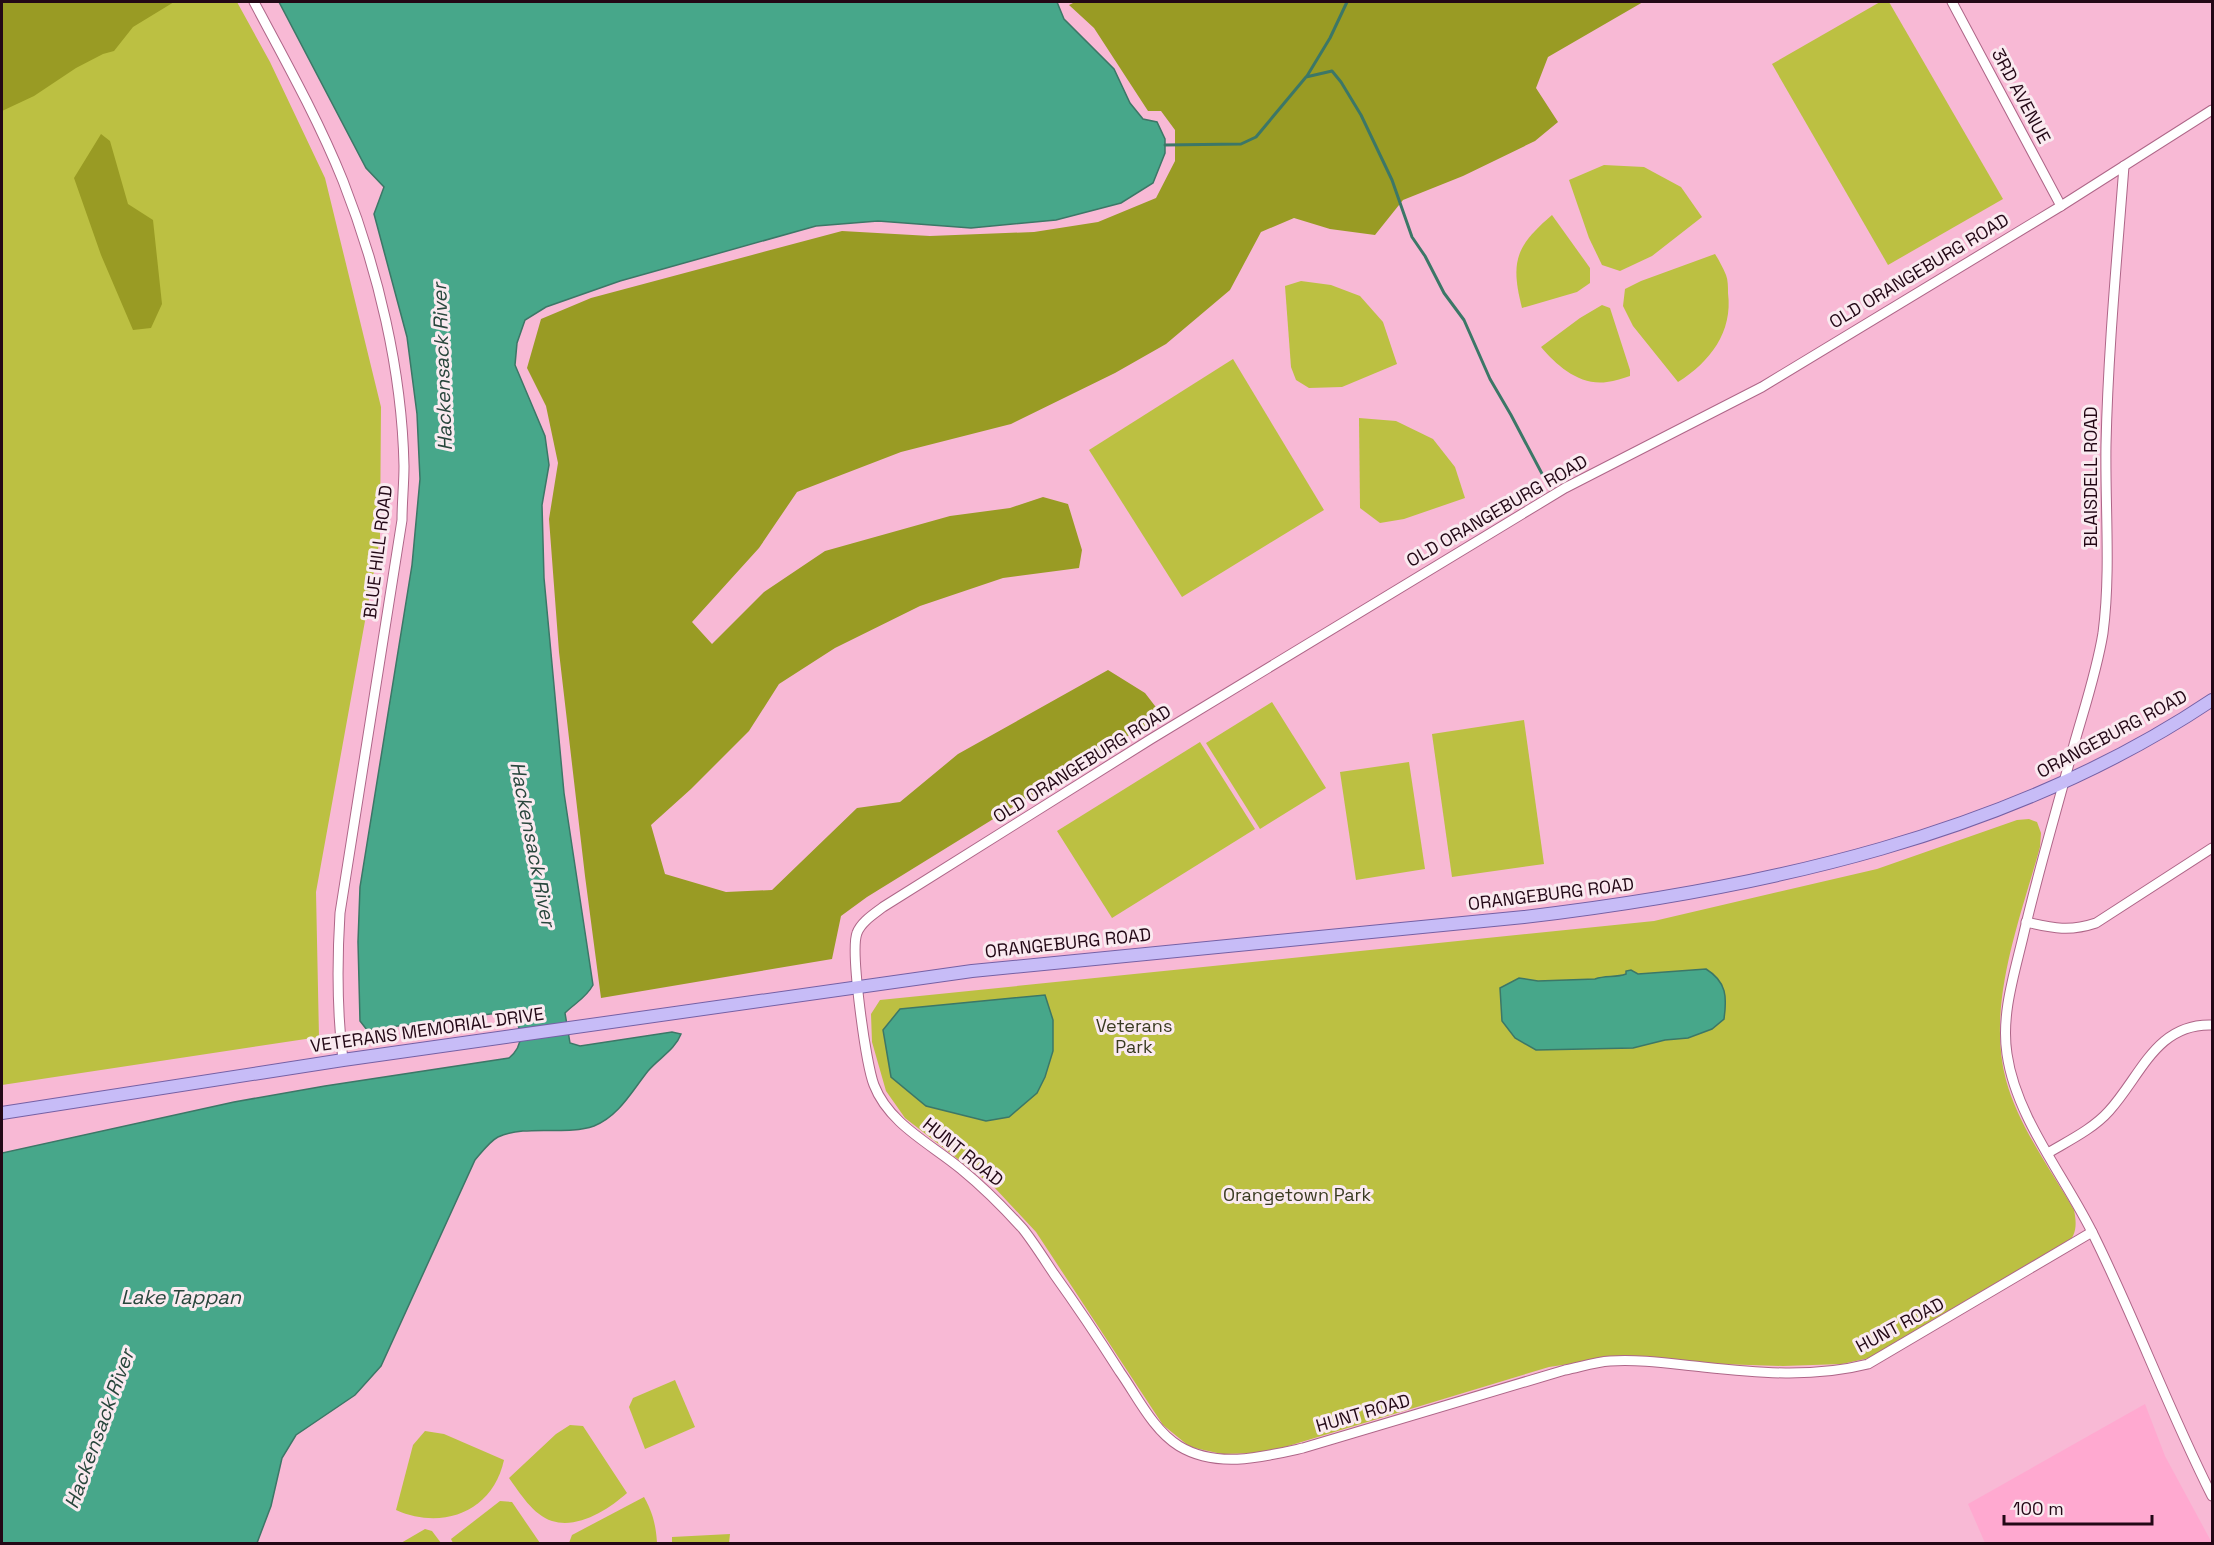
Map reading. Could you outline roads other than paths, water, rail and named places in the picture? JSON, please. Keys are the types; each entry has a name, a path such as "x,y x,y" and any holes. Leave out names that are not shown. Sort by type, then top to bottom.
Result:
{"main road":[{"name":"ORANGEBURG ROAD","path":"858,986 984,969 1524,918 1613,907 1772,877 1918,837 2064,783 2133,748 2212,700"},
{"name":"VETERANS MEMORIAL DRIVE","path":"2,1113 343,1060 858,986"}],"street":[{"name":"BLUE HILL ROAD","path":"254,2 319,126 343,181 364,241 383,314 401,421 404,467 400,530 340,914 339,1032 343,1060"},
{"name":"3RD AVENUE","path":"1952,2 2061,206"},
{"name":"OLD ORANGEBURG ROAD","path":"858,986 855,958 857,933 861,926 883,908 1160,734 1555,494 1762,387 1917,291 2061,206 2212,110"},
{"name":"BLAISDELL ROAD","path":"2124,166 2107,408 2107,593 2100,647 2010,989 2006,1023 2007,1053 2013,1083 2027,1117 2092,1232 2212,1497"},
{"path":"2026,922 2064,930 2096,923 2212,848"},
{"name":"HUNT ROAD","path":"858,986 869,1068 874,1086 892,1114 990,1194 1024,1231 1145,1409 1179,1446 1203,1456 1232,1460 1262,1457 1303,1448 1565,1370 1609,1361 1648,1361 1773,1374 1812,1374 1868,1364 2092,1232"},
{"path":"2048,1153 2090,1128 2108,1113 2153,1050 2173,1033 2199,1024 2212,1025"}],"water":[{"path":"279,2 1057,2 1064,19 1114,69 1130,103 1143,119 1157,122 1165,139 1165,153 1153,183 1121,203 1056,220 971,228 878,221 816,226 620,281 546,307 525,320 517,343 515,365 545,436 549,465 542,505 544,578 564,793 593,985 584,997 565,1013 570,1043 580,1046 672,1032 681,1034 675,1045 648,1071 618,1109 603,1122 583,1129 509,1133 495,1139 475,1160 381,1366 355,1395 296,1435 282,1458 271,1506 257,1543 2,1543 2,1153 234,1102 509,1058 520,1041 519,1028 506,1012 367,1030 360,1021 358,942 360,887 412,565 420,479 417,414 407,337 374,214 384,187 366,168"},
{"path":"1706,969 1722,985 1725,997 1724,1019 1712,1029 1688,1038 1665,1040 1633,1048 1536,1050 1515,1038 1502,1021 1500,988 1519,978 1538,981 1595,979 1626,974 1626,971 1631,970 1638,974"},
{"path":"1045,995 1053,1020 1053,1051 1037,1093 1009,1117 986,1121 926,1106 891,1077 883,1030 900,1009"}],"waterway":[{"path":"1307,76 1330,38 1347,2"},
{"path":"1165,145 1241,144 1256,137 1306,77 1332,71 1361,115 1392,180 1412,237 1425,256 1444,293 1464,320 1490,379 1549,487"}],"water label":[{"name":"Hackensack River","path":"442,367"},
{"name":"Hackensack River","path":"533,844"},
{"name":"Lake Tappan","path":"181,1297"},
{"name":"Hackensack River","path":"99,1429"}],"park label":[{"name":"Veterans Park","path":"1134,1036"},
{"name":"Orangetown Park","path":"1297,1195"}]}
